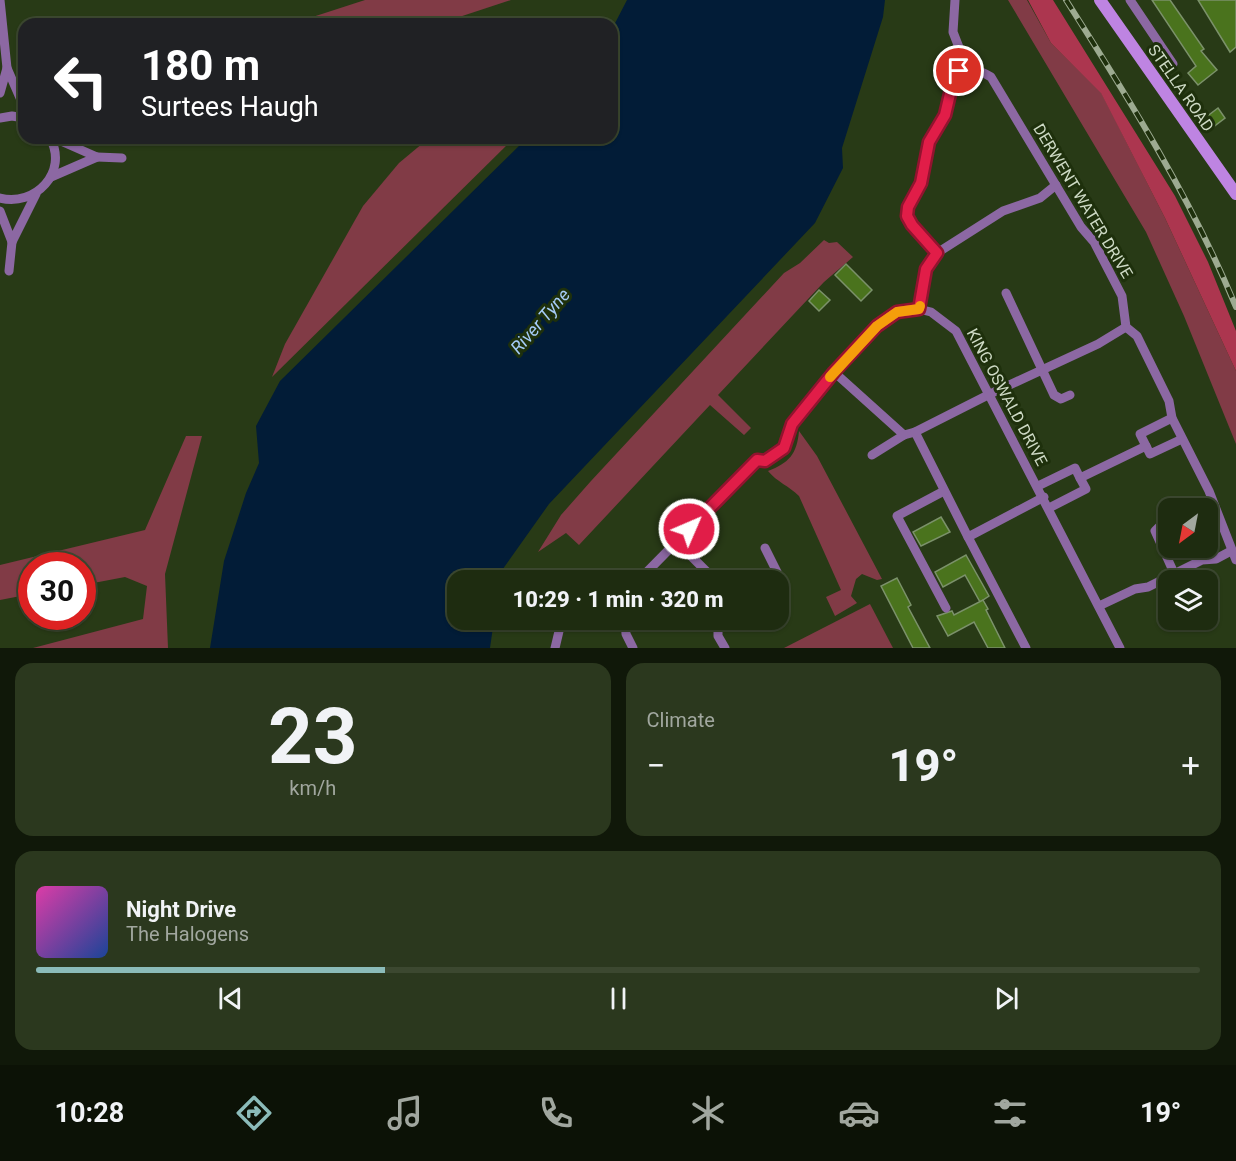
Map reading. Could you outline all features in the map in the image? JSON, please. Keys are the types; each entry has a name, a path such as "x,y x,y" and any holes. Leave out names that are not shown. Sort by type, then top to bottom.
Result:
{"main road":[{"name":"STELLA ROAD","path":"1100,0 1234,186"}],"street":[{"path":"0,0 7,68 18,93"},
{"path":"937,253 907,216 908,207 921,183 929,142 945,115 954,77 967,68 953,32 955,0"},
{"path":"1130,0 1173,64"},
{"path":"0,93 7,68"},
{"name":"DERWENT WATER DRIVE","path":"967,68 976,68 991,77 1081,227 1094,242 1122,296 1126,327"},
{"path":"0,118 18,117"},
{"path":"51,177 55,157 52,144"},
{"path":"68,144 97,157 122,158"},
{"path":"9,271 12,242 36,194 51,177 97,157"},
{"path":"649,570 757,460 765,461 784,448 792,424 834,372 877,326 897,312 919,309 926,269 937,253 1003,211 1040,198 1056,185"},
{"path":"0,198 15,200 36,194"},
{"path":"0,211 12,242"},
{"path":"1006,293 1054,395 1061,399 1070,395"},
{"name":"KING OSWALD DRIVE","path":"919,309 931,312 956,331 1044,497 1120,648"},
{"path":"872,455 904,435 915,432 1098,344 1126,327 1137,336 1169,401 1172,418 1209,491 1236,560"},
{"path":"834,372 904,435"},
{"path":"1172,418 1140,434 1150,454 1182,439"},
{"path":"915,432 1026,648"},
{"path":"1080,478 1146,446"},
{"path":"1038,486 1075,468 1086,489 1049,508"},
{"path":"944,491 897,516 946,608"},
{"path":"968,537 1044,497"},
{"path":"677,542 704,570"},
{"path":"765,548 776,570"},
{"path":"1180,570 1202,560 1216,559 1231,551"},
{"path":"1099,606 1135,589 1148,587 1158,582"},
{"path":"555,648 559,630"},
{"path":"626,630 633,648"},
{"path":"718,630 718,636 724,648"}],"shaded area":[{"path":"365,0 511,0 456,18 310,18"},
{"path":"1008,0 1027,0 1051,43 1101,92 1165,218 1236,371 1236,444 1184,316 1146,232"},
{"path":"1028,0 1053,0 1175,196 1208,262 1236,331 1236,371 1165,218 1101,93 1051,43"},
{"path":"422,144 508,144 272,377 285,344 363,206 399,163"},
{"path":"824,240 829,243 837,242 853,257 824,282 718,395 751,428 744,435 710,405 579,545 566,533 538,552 561,515 591,481 784,273 800,263"},
{"path":"799,431 817,456 882,579 877,580 862,574 856,579 851,596 857,603 835,616 826,597 841,590 799,496 768,471 791,457"},
{"path":"186,436 202,436 165,574 168,648 33,648 143,619 147,586 125,577 96,583 96,552 54,552 145,530"},
{"path":"18,561 18,597 0,600 0,565"},
{"path":"870,604 893,648 784,648"}],"water":[{"name":"River Tyne","path":"627,0 885,0 883,17 842,148 843,168 815,223 549,504 502,570 447,570 447,630 493,630 490,648 210,648 224,561 246,493 259,463 256,426 280,381 521,144 618,144 618,18"}],"building":[{"path":"1152,0 1170,0 1204,49 1201,51 1217,70 1198,85 1188,73 1196,66"},
{"path":"1198,0 1236,0 1236,47 1230,52"},
{"path":"1218,108 1225,118 1208,131 1201,121"},
{"path":"846,264 872,290 861,301 835,275"},
{"path":"819,290 830,300 819,311 809,301"},
{"path":"941,517 950,532 921,546 913,532"},
{"path":"966,555 989,596 980,602 965,575 943,587 935,572"},
{"path":"897,578 911,605 908,607 930,648 913,648 881,586"},
{"path":"983,600 1005,648 988,648 974,622 948,636 937,616 952,611 954,615"}],"railway":[{"path":"1066,0 1158,150 1199,227 1236,307"}],"slow traffic":[{"path":"830,377 877,326 897,312 919,309 920,306"}],"route":[{"path":"689,529 757,460 765,461 784,448 792,424 834,372 877,326 897,312 919,309 926,269 937,253 912,225 907,216 908,207 921,183 926,168 929,142 945,115 954,77 959,71"}]}
